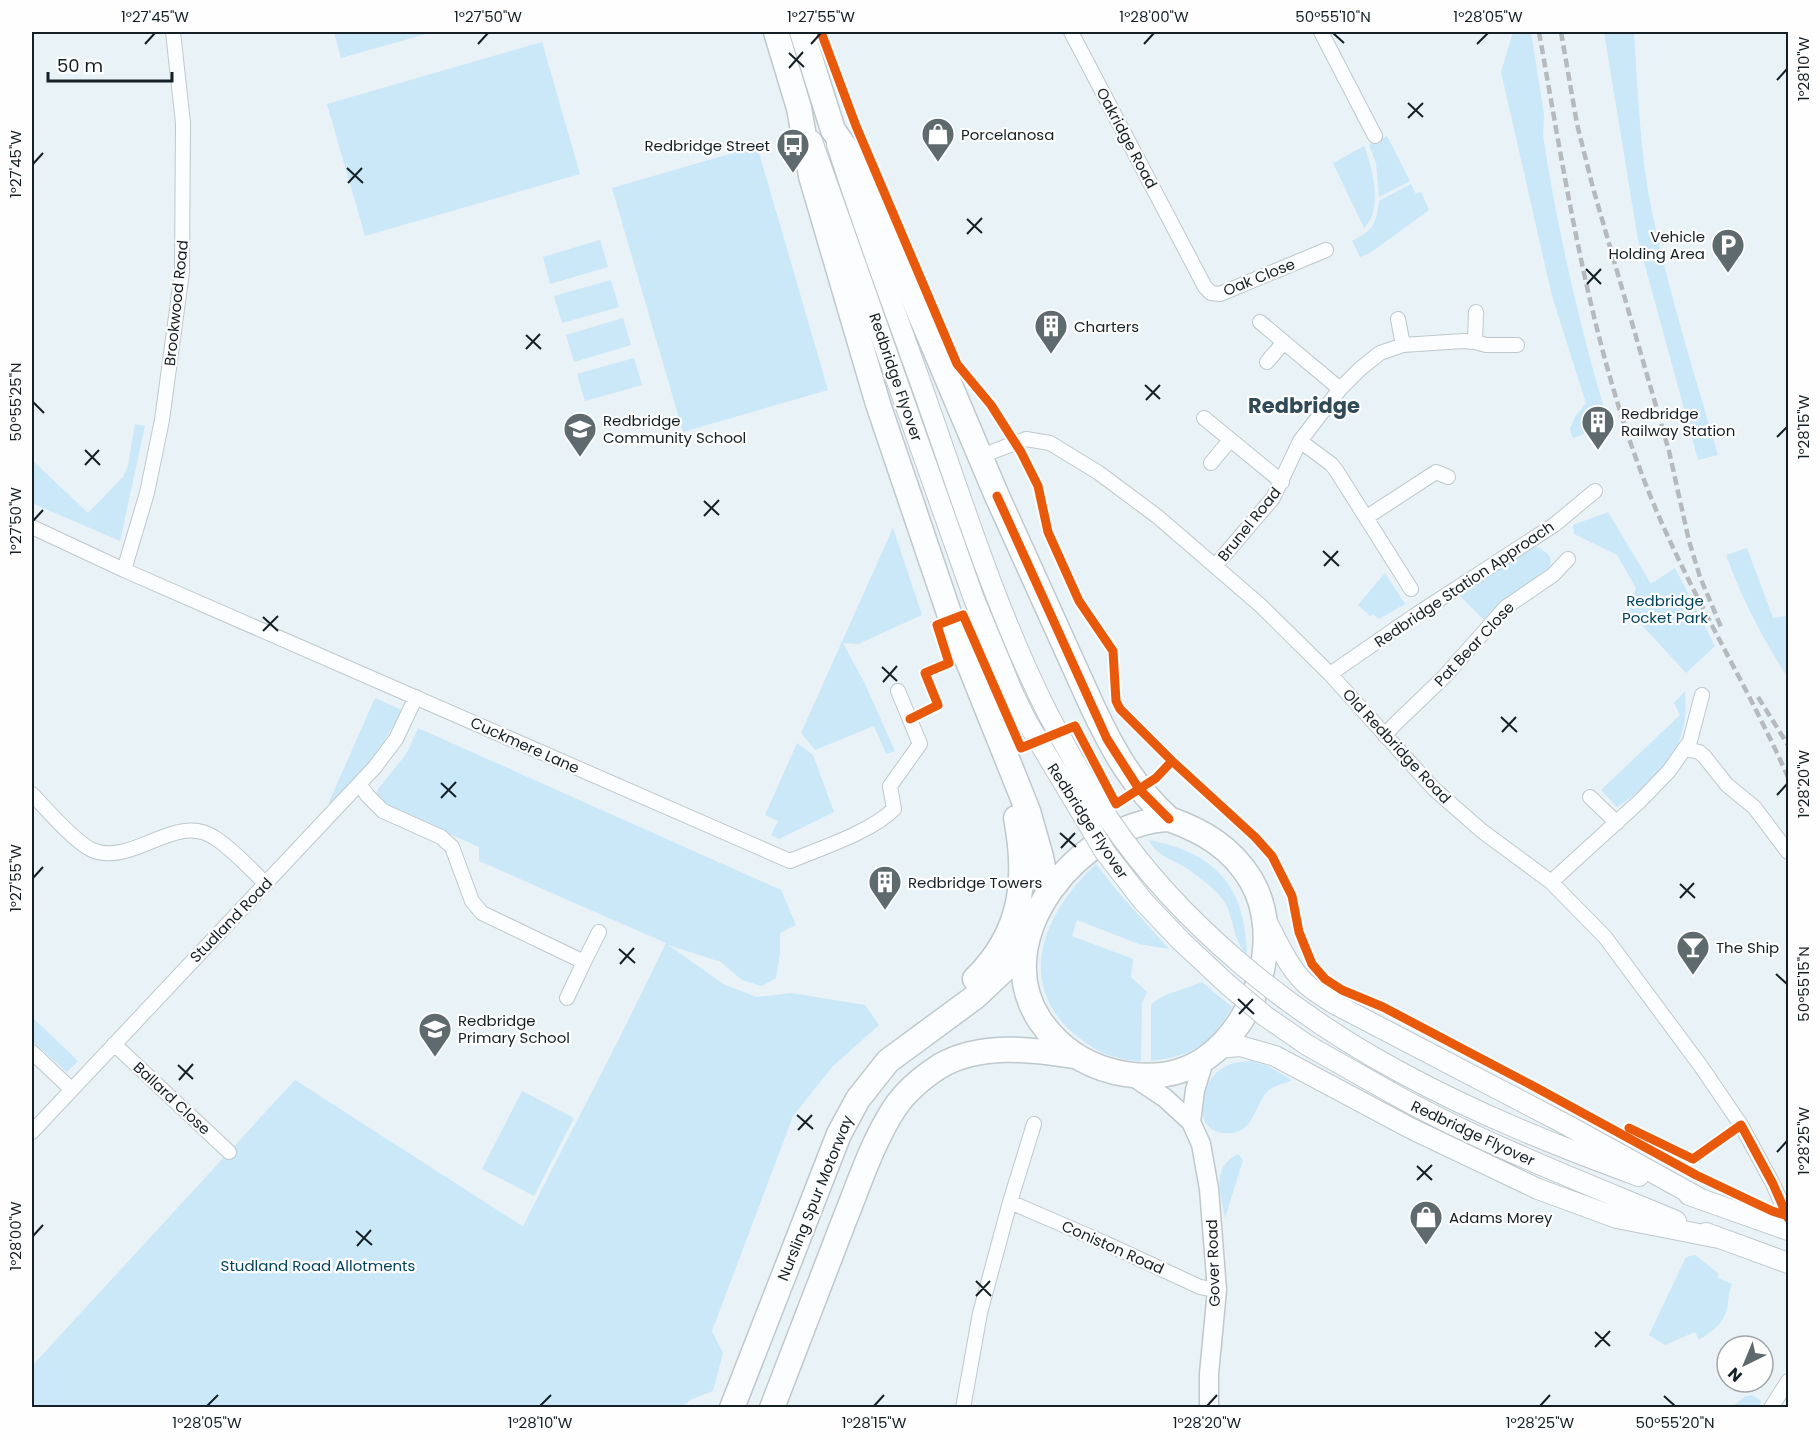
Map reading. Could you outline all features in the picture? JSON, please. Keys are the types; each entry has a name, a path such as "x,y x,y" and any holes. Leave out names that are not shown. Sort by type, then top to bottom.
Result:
{"highway":[{"path":"776,32 799,108 811,176 878,404 947,609 1028,811 1048,893"},
{"path":"772,1407 868,1161 898,1102 929,1074 967,1055 1004,1050 1037,1050 1074,1056 1094,1066 1132,1076 1165,1074 1180,1070 1212,1053 1242,1018 1258,982 1263,964 1264,916 1252,881 1227,850 1209,836 1169,819 1139,789 1107,739 981,456 856,163 833,129 802,32"},
{"path":"888,1061 916,1027 963,991 983,971 998,952 1013,923 1020,897 1022,847 1002,748"},
{"path":"1074,1056 1044,1026 1028,997 1025,981 1025,950 1031,931 1048,893 1066,869 1112,835 1142,823 1169,819"},
{"name":"Nursling Spur Motorway","path":"732,1407 842,1127 862,1093 888,1061 975,997 1025,950"}],"main road":[{"name":"Redbridge Flyover","path":"799,108 826,178 974,599 1013,693 1027,722 1105,852 1143,901 1181,941 1265,1016 1307,1045 1425,1112 1504,1149 1719,1238"},
{"name":"Redbridge Flyover","path":"833,129 891,302 963,504 1027,672 1080,772 1110,821 1143,865 1182,909 1244,967 1316,1023 1440,1094 1509,1126 1699,1198"},
{"path":"1264,916 1289,962 1302,980 1335,1004 1565,1124 1699,1198 1788,1230"},
{"path":"1212,1053 1240,1046 1275,1056 1412,1129 1538,1189 1617,1218 1719,1238 1788,1263"}],"street":[{"name":"Brookwood Road","path":"124,570 147,493 162,420 182,272 183,123 173,32"},
{"name":"Oakridge Road","path":"1071,32 1183,245"},
{"path":"1321,32 1375,136"},
{"name":"Oak Close","path":"1183,245 1205,287 1211,293 1220,294 1326,250"},
{"path":"1476,312 1476,342"},
{"path":"1398,319 1403,345"},
{"path":"1260,322 1340,389"},
{"path":"1267,362 1284,342"},
{"name":"Brunel Road","path":"1215,566 1273,498 1300,441 1340,389 1360,369 1380,354 1403,345 1476,342 1485,345 1517,345"},
{"name":"Brunel Road","path":"1204,418 1282,482"},
{"name":"Old Redbridge Road","path":"981,456 1026,439 1050,442 1099,473 1158,517 1260,605 1330,674 1434,789 1482,831 1551,882 1605,937 1700,1065 1741,1125 1786,1212"},
{"path":"1211,463 1230,440"},
{"path":"1300,441 1331,464 1367,517 1411,590"},
{"path":"1367,517 1436,472 1448,477"},
{"name":"Redbridge Station Approach","path":"1330,674 1414,615 1554,525 1595,491"},
{"name":"Cuckmere Lane","path":"32,527 124,570 790,861 873,825 894,809 890,786 920,744 898,691"},
{"name":"Pat Bear Close","path":"1385,736 1444,677 1506,607 1553,575 1568,559"},
{"path":"1551,882 1617,823 1669,771 1686,749 1698,716 1702,695"},
{"name":"Studland Road","path":"32,1132 375,767 396,739 416,697"},
{"path":"1686,749 1699,752 1704,756 1727,785 1754,807 1788,852"},
{"path":"359,784 383,811 441,837 452,847 472,901 482,913 584,962"},
{"path":"32,794 83,844 93,850 110,853 184,830 199,831 215,837 266,884"},
{"path":"1590,797 1617,823"},
{"path":"567,998 599,932"},
{"name":"Ballard Close","path":"114,1044 229,1152"},
{"path":"32,1052 71,1089"},
{"name":"Gover Road","path":"1191,1122 1195,1090 1212,1053"},
{"name":"Gover Road","path":"1132,1076 1165,1098 1191,1122 1201,1144 1209,1189 1217,1290 1209,1374 1209,1407"},
{"path":"963,1407 980,1313 1034,1124"},
{"name":"Coniston Road","path":"1010,1202 1105,1242 1200,1287 1217,1290"},
{"path":"1771,1407 1788,1381"}],"green space":[{"path":"334,32 433,32 341,58"},
{"path":"1513,32 1531,32 1544,115 1543,135 1563,245 1579,317 1609,425 1573,438 1570,429 1575,417 1586,403 1552,296 1501,72"},
{"path":"1604,32 1634,32 1642,148 1653,217 1675,307 1718,455 1698,460 1638,240"},
{"path":"542,42 580,174 365,236 327,104"},
{"path":"1387,136 1410,181 1379,197 1376,163 1369,145"},
{"path":"757,146 828,390 683,432 612,188"},
{"path":"1364,146 1373,177 1375,200 1370,220 1364,228 1333,163"},
{"path":"1411,184 1416,194 1421,192 1429,210 1370,253 1360,257 1352,241 1372,226 1379,201"},
{"path":"600,240 608,267 550,284 543,257"},
{"path":"611,280 619,307 562,323 554,296"},
{"path":"623,318 631,345 574,362 566,335"},
{"path":"634,358 642,385 585,401 577,374"},
{"path":"135,424 145,426 120,541 32,503 32,460 88,513 123,477 128,466"},
{"name":"Redbridge Pocket Park","path":"1608,512 1651,584 1675,568 1715,646 1686,673 1629,611 1636,588 1617,555 1574,534 1573,525"},
{"path":"893,528 922,615 858,644 843,643 865,684 895,751 886,754 874,726 815,750 801,733"},
{"path":"1535,546 1550,557 1549,568 1501,603 1484,620 1460,596"},
{"path":"1747,548 1773,618 1788,616 1788,678 1754,618 1726,555"},
{"path":"1385,573 1405,604 1379,619 1373,614 1370,616 1358,605"},
{"path":"1685,691 1683,729 1670,759 1648,784 1617,807 1601,790 1680,715 1674,703"},
{"path":"375,698 402,710 378,753 331,805 329,802"},
{"name":"Studland Road Allotments","path":"418,728 781,890 796,925 780,933 776,978 762,986 742,980 721,962 668,945 725,985 757,997 791,993 865,1005 879,1025 833,1066 793,1116 712,1331 723,1353 713,1391 692,1399 681,1407 32,1407 32,1366 295,1080 530,1231 523,1226 666,943 479,861 479,847 380,803 375,796 378,789 407,753"},
{"path":"797,743 813,755 834,812 779,839 771,835 778,821 765,815"},
{"path":"1149,840 1192,854 1222,876 1233,891 1240,909 1247,954 1238,941 1228,910 1218,893 1186,868 1157,851"},
{"path":"1096,864 1169,949 1139,944 1077,920 1072,936 1133,959 1131,977 1147,992 1142,1003 1141,1061 1116,1057 1085,1042 1058,1017 1046,995 1041,972 1043,949 1050,926 1062,904"},
{"path":"1202,982 1232,1007 1224,1020 1217,1030 1199,1046 1178,1056 1151,1061 1151,1005 1167,995"},
{"path":"32,1017 78,1061 67,1072 32,1041"},
{"path":"1251,1061 1268,1066 1292,1080 1269,1090 1262,1098 1252,1119 1241,1130 1224,1133 1213,1130 1206,1124 1203,1115 1202,1105 1208,1084 1221,1069 1236,1063"},
{"path":"522,1091 574,1118 534,1196 482,1169"},
{"path":"1238,1154 1243,1160 1225,1218 1219,1182 1224,1166"},
{"path":"1695,1255 1718,1273 1718,1278 1732,1284 1725,1314 1717,1327 1699,1340 1695,1332 1665,1345 1649,1335 1686,1257"},
{"path":"1752,1395 1761,1401 1759,1407 1732,1407 1744,1397"}],"railway":[{"path":"1539,32 1584,275 1615,395 1634,454 1672,546 1788,777"},
{"path":"1561,32 1577,124 1593,188 1669,451 1689,541 1700,577 1721,627"},
{"path":"1758,697 1788,745"}],"cycle path":[{"path":"821,32 856,126 957,364 991,405 1021,452 1038,486 1048,532 1079,601 1113,651 1116,701 1120,709 1172,761 1255,837 1272,856 1292,896 1299,932 1312,964 1325,979 1342,990 1383,1007 1696,1175 1772,1211 1788,1216"},
{"path":"997,496 1107,739 1139,789 1169,819"},
{"path":"910,719 938,705 925,673 949,663 937,625 963,615 1021,748 1075,726 1116,804 1156,778 1172,761"},
{"path":"1629,1128 1693,1159 1741,1125 1773,1184 1788,1218"}],"place":[{"name":"Porcelanosa","path":"938,163"},
{"name":"Redbridge Street","path":"793,174"},
{"name":"Vehicle Holding Area","path":"1728,274"},
{"name":"Charters","path":"1051,355"},
{"name":"Redbridge Railway Station","path":"1598,451"},
{"name":"Redbridge Community School","path":"580,458"},
{"name":"Redbridge Towers","path":"885,911"},
{"name":"The Ship","path":"1693,976"},
{"name":"Redbridge Primary School","path":"435,1058"},
{"name":"Adams Morey","path":"1426,1246"}],"district":[{"name":"Redbridge","path":"1304,405"}]}
